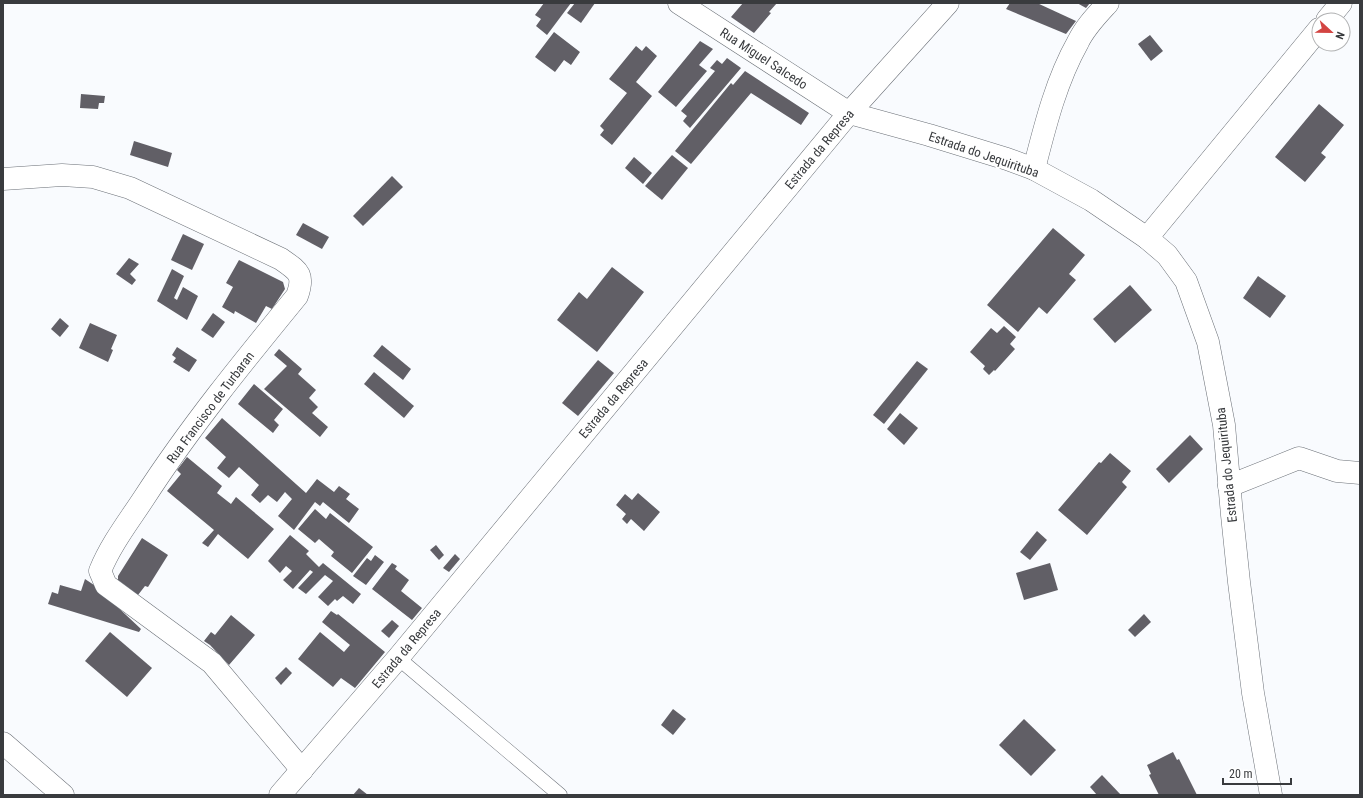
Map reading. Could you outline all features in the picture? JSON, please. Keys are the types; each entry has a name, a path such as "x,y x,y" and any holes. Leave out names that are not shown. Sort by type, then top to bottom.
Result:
{"street":[{"name":"Rua Miguel Salcedo","path":"679,3 849,113"},
{"name":"Estrada da Represa","path":"280,795 398,658 849,113 948,3"},
{"path":"1034,169 1044,131 1061,79 1078,41 1093,19 1108,3"},
{"path":"1334,12 1341,3"},
{"path":"1147,238 1311,39"},
{"name":"Estrada do Jequirituba","path":"849,113 929,135 1034,169 1091,200 1147,238 1167,255 1186,281 1208,342 1224,425 1239,582 1253,693 1270,795"},
{"name":"Rua Francisco de Turbaran","path":"3,179 62,175 93,177 130,188 281,258 297,271 301,284 297,296 192,427 113,545 100,571 106,585 212,663 302,770"},
{"path":"1229,486 1299,458 1337,471 1360,473"},
{"path":"3,743 63,795"}],"lane":[{"path":"398,658 560,795"}],"building":[{"path":"544,3 571,3 547,35 536,26 541,19 535,15"},
{"path":"575,3 595,3 581,23 567,13"},
{"path":"743,3 777,3 769,12 771,13 754,33 731,17"},
{"path":"1010,3 1037,3 1076,21 1066,34 1006,9"},
{"path":"1077,3 1090,3 1086,8"},
{"path":"554,32 580,52 571,65 564,60 555,72 535,57"},
{"path":"1150,35 1163,51 1151,61 1138,44"},
{"path":"700,41 713,49 699,65 707,71 676,107 658,92"},
{"path":"636,46 642,51 646,46 657,56 636,82 652,96 612,145 600,135 604,130 600,126 627,93 609,79"},
{"path":"727,58 741,68 690,128 683,121 687,116 681,111 715,71 710,68 717,60 722,64"},
{"path":"745,71 809,113 801,125 751,93 691,164 675,151 731,83 733,85"},
{"path":"81,94 105,96 104,103 99,103 98,109 80,108"},
{"path":"1319,104 1344,125 1321,153 1326,157 1305,182 1275,157"},
{"path":"134,141 172,153 168,167 130,155"},
{"path":"672,155 688,168 662,200 645,186"},
{"path":"634,157 652,173 643,184 625,168"},
{"path":"392,176 403,187 363,226 353,216"},
{"path":"303,223 329,237 322,249 296,235"},
{"path":"1053,228 1085,255 1069,274 1076,280 1047,314 1039,307 1018,332 987,305"},
{"path":"183,234 204,244 192,270 171,260"},
{"path":"129,258 139,264 130,274 136,280 132,285 116,274"},
{"path":"239,260 283,282 285,289 272,309 266,306 256,323 235,311 234,314 222,307 233,287 226,283"},
{"path":"612,267 644,292 597,352 557,320 579,292 587,299"},
{"path":"172,269 184,276 174,298 177,300 183,287 198,296 187,320 157,301"},
{"path":"1258,276 1286,296 1270,318 1243,298"},
{"path":"1130,285 1152,310 1115,343 1093,319"},
{"path":"213,313 225,322 213,338 201,330"},
{"path":"60,318 69,326 60,337 51,329"},
{"path":"90,323 117,335 111,349 113,350 108,362 79,348"},
{"path":"1004,326 1016,337 1010,344 1015,349 995,371 994,370 989,375 983,369 985,366 970,352 991,328 997,333"},
{"path":"382,345 411,369 403,380 373,356"},
{"path":"177,347 197,360 189,372 173,362 176,358 172,355"},
{"path":"279,349 302,369 298,374 316,390 309,398 318,407 312,413 328,427 320,437 264,389 287,366 274,355"},
{"path":"598,360 614,373 578,416 562,403"},
{"path":"917,361 928,369 884,424 873,415"},
{"path":"374,372 414,406 404,418 364,384"},
{"path":"254,384 283,409 274,420 279,425 273,433 238,404"},
{"path":"900,413 918,428 904,445 887,429"},
{"path":"222,418 306,493 317,479 334,492 339,486 350,494 346,499 359,509 349,523 323,502 320,506 315,502 294,530 278,516 292,499 285,492 277,502 268,495 260,503 251,495 259,485 239,467 229,478 217,468 226,457 205,438"},
{"path":"1190,435 1203,449 1169,483 1156,469"},
{"path":"1110,453 1131,471 1122,482 1127,487 1087,535 1058,510 1099,462 1101,463"},
{"path":"187,457 222,486 217,493 231,504 236,497 274,529 248,559 218,534 208,547 202,543 214,530 167,491 181,474 177,470"},
{"path":"638,493 660,512 644,531 631,519 627,524 622,519 626,514 616,505 625,494 632,500"},
{"path":"315,509 326,519 330,513 373,547 352,573 331,556 334,552 319,539 315,543 298,529"},
{"path":"1037,531 1047,540 1030,560 1020,552"},
{"path":"290,535 309,551 306,554 319,567 323,563 361,594 353,604 343,596 337,601 335,599 328,606 318,597 333,581 325,575 306,594 298,588 313,572 310,570 293,589 283,580 292,571 286,566 280,573 268,561"},
{"path":"142,538 168,555 148,587 145,586 138,595 118,580 118,576"},
{"path":"436,545 444,555 439,560 430,550"},
{"path":"455,554 460,559 449,572 443,568"},
{"path":"375,555 384,562 366,585 353,576 367,558 371,561"},
{"path":"392,563 397,566 395,569 409,580 401,591 422,608 412,620 372,589"},
{"path":"1050,563 1058,590 1024,600 1016,573"},
{"path":"85,579 94,585 141,629 139,632 48,604 52,592 58,594 60,585 81,591"},
{"path":"331,611 337,615 338,614 385,652 355,688 341,678 333,687 298,659 320,632 344,652 350,645 322,622"},
{"path":"1144,614 1151,622 1135,637 1128,630"},
{"path":"231,615 255,635 229,665 210,645 204,641 211,632 215,635"},
{"path":"392,620 399,626 389,638 381,631"},
{"path":"110,632 152,668 127,697 85,661"},
{"path":"286,667 292,673 281,685 275,678"},
{"path":"673,709 686,719 673,735 661,725"},
{"path":"1024,719 1056,750 1031,776 999,745"},
{"path":"1173,752 1177,760 1179,759 1197,795 1159,795 1149,775 1151,774 1147,765"},
{"path":"1102,775 1121,795 1097,795 1090,787"},
{"path":"359,788 368,795 353,795"}]}
